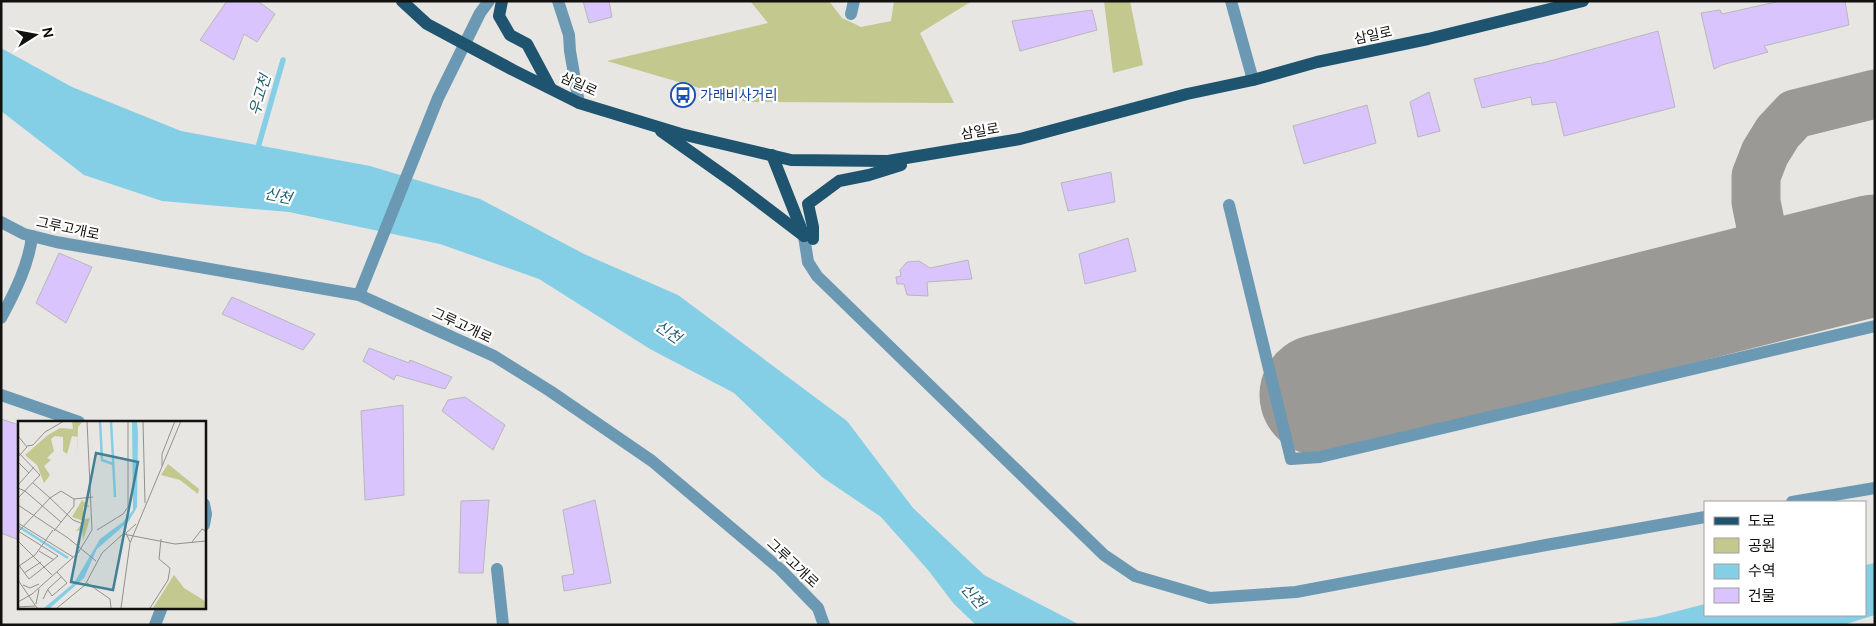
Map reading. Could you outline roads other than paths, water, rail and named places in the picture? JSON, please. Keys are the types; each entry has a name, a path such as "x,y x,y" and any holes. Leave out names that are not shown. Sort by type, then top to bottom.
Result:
{"main road":[{"name":"삼일로","path":"402,1 427,24 579,103 681,134 791,160 888,161 1020,139 1187,94 1252,80 1316,62 1428,39 1579,2"},
{"path":"502,1 499,16 510,35 527,44 550,88"},
{"path":"653,125 808,237"},
{"path":"808,237 813,227 808,204 838,181 869,175 936,154"},
{"path":"772,155 808,237"}],"street":[{"path":"359,295 367,280 438,98 466,45 480,13 489,1"},
{"path":"558,1 569,35 579,103"},
{"path":"851,14 854,1"},
{"path":"1231,1 1252,80"},
{"path":"1228,205 1291,458 1320,457 1875,326"},
{"name":"그루고개로","path":"1,222 32,236 165,262 359,295 494,356 550,391 652,461 780,569 818,608 824,625"},
{"path":"1,318 14,295 30,253 32,236"},
{"path":"808,237 808,262 816,276 1104,555 1135,576 1210,598 1296,592 1704,517"},
{"path":"1,395 76,421"},
{"path":"1798,501 1875,488"},
{"path":"497,569 503,625"},
{"path":"155,625 162,608"}],"water":[{"name":"신천","path":"1,48 72,87 181,131 370,166 480,199 584,254 678,295 847,421 913,508 984,575 1080,625 976,625 954,604 928,570 881,517 822,477 734,393 650,349 539,279 440,244 289,212 162,201 84,175 1,111"},
{"path":"1875,563 1875,615 1843,625 1601,625 1655,617 1704,604 1704,616 1866,616 1866,565"}],"waterway":[{"name":"우고천","path":"257,151 283,60"}],"place":[{"name":"가래비사거리","path":"683,95"}]}
